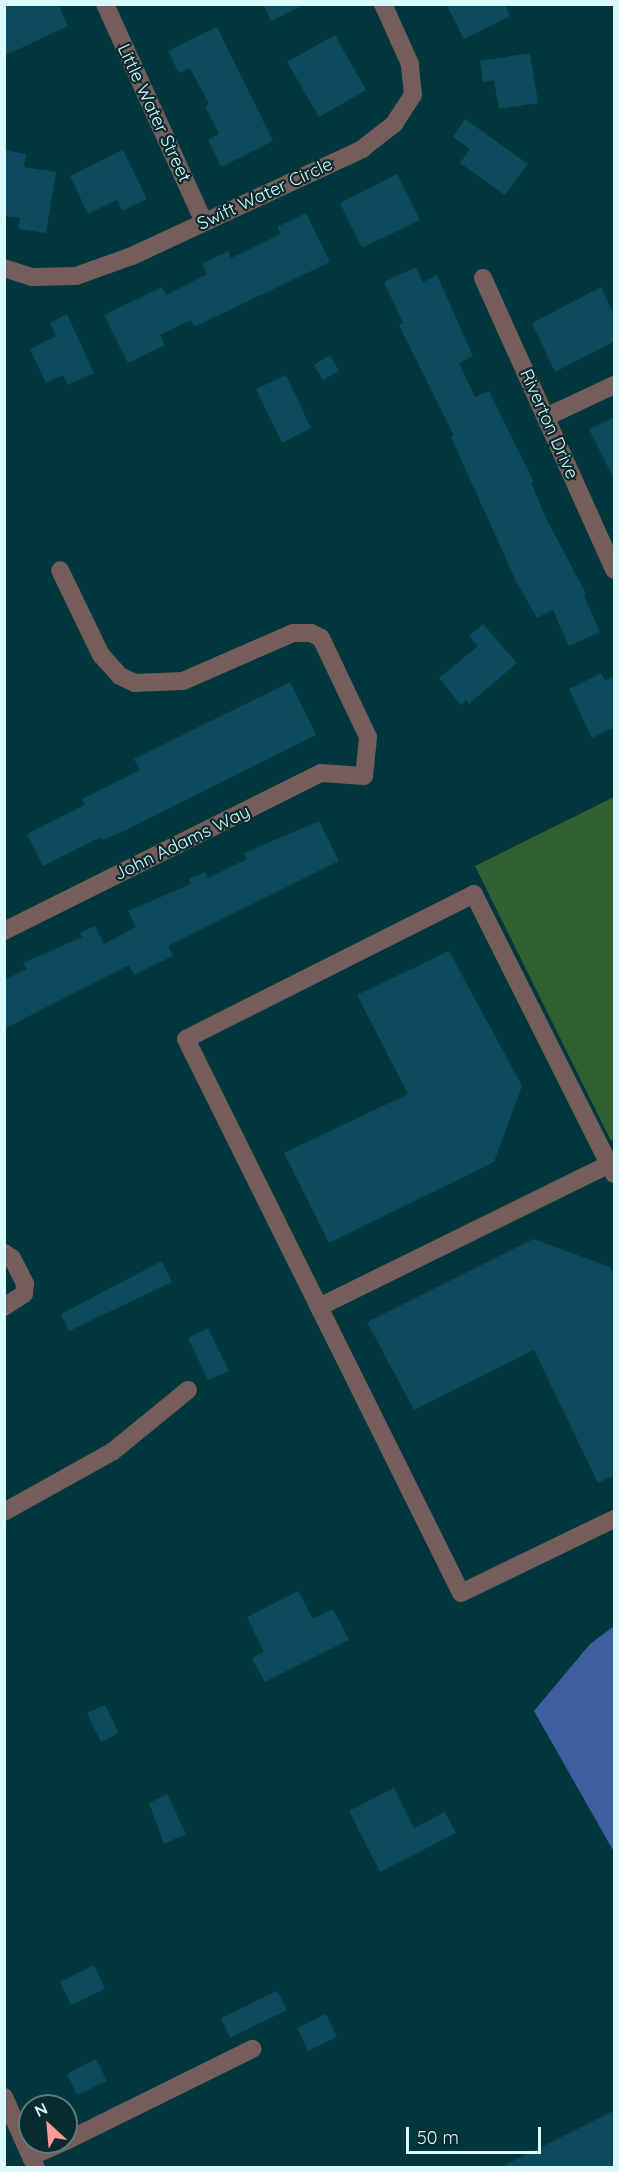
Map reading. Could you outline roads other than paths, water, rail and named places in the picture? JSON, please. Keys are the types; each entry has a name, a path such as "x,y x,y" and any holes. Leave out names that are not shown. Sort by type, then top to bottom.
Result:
{"street":[{"name":"Little Water Street","path":"105,4 204,222"},
{"name":"Swift Water Circle","path":"4,268 32,276 76,276 132,256 362,149 393,123 413,95 410,64 383,4"},
{"name":"Riverton Drive","path":"483,278 615,570"},
{"path":"546,417 615,385"},
{"name":"John Adams Way","path":"4,931 321,773 364,776 368,737 321,639 312,633 293,633 183,681 135,683 120,676 101,656 60,570"},
{"path":"319,1307 613,1167 474,894 186,1039 319,1307 461,1593 615,1519"},
{"path":"4,1253 12,1258 25,1284 24,1294 4,1307"},
{"path":"4,1512 112,1452 188,1390"},
{"path":"78,2134 252,2049"},
{"path":"4,2097 35,2163"}],"water":[{"path":"614,1626 614,1852 534,1711 590,1644"}]}
